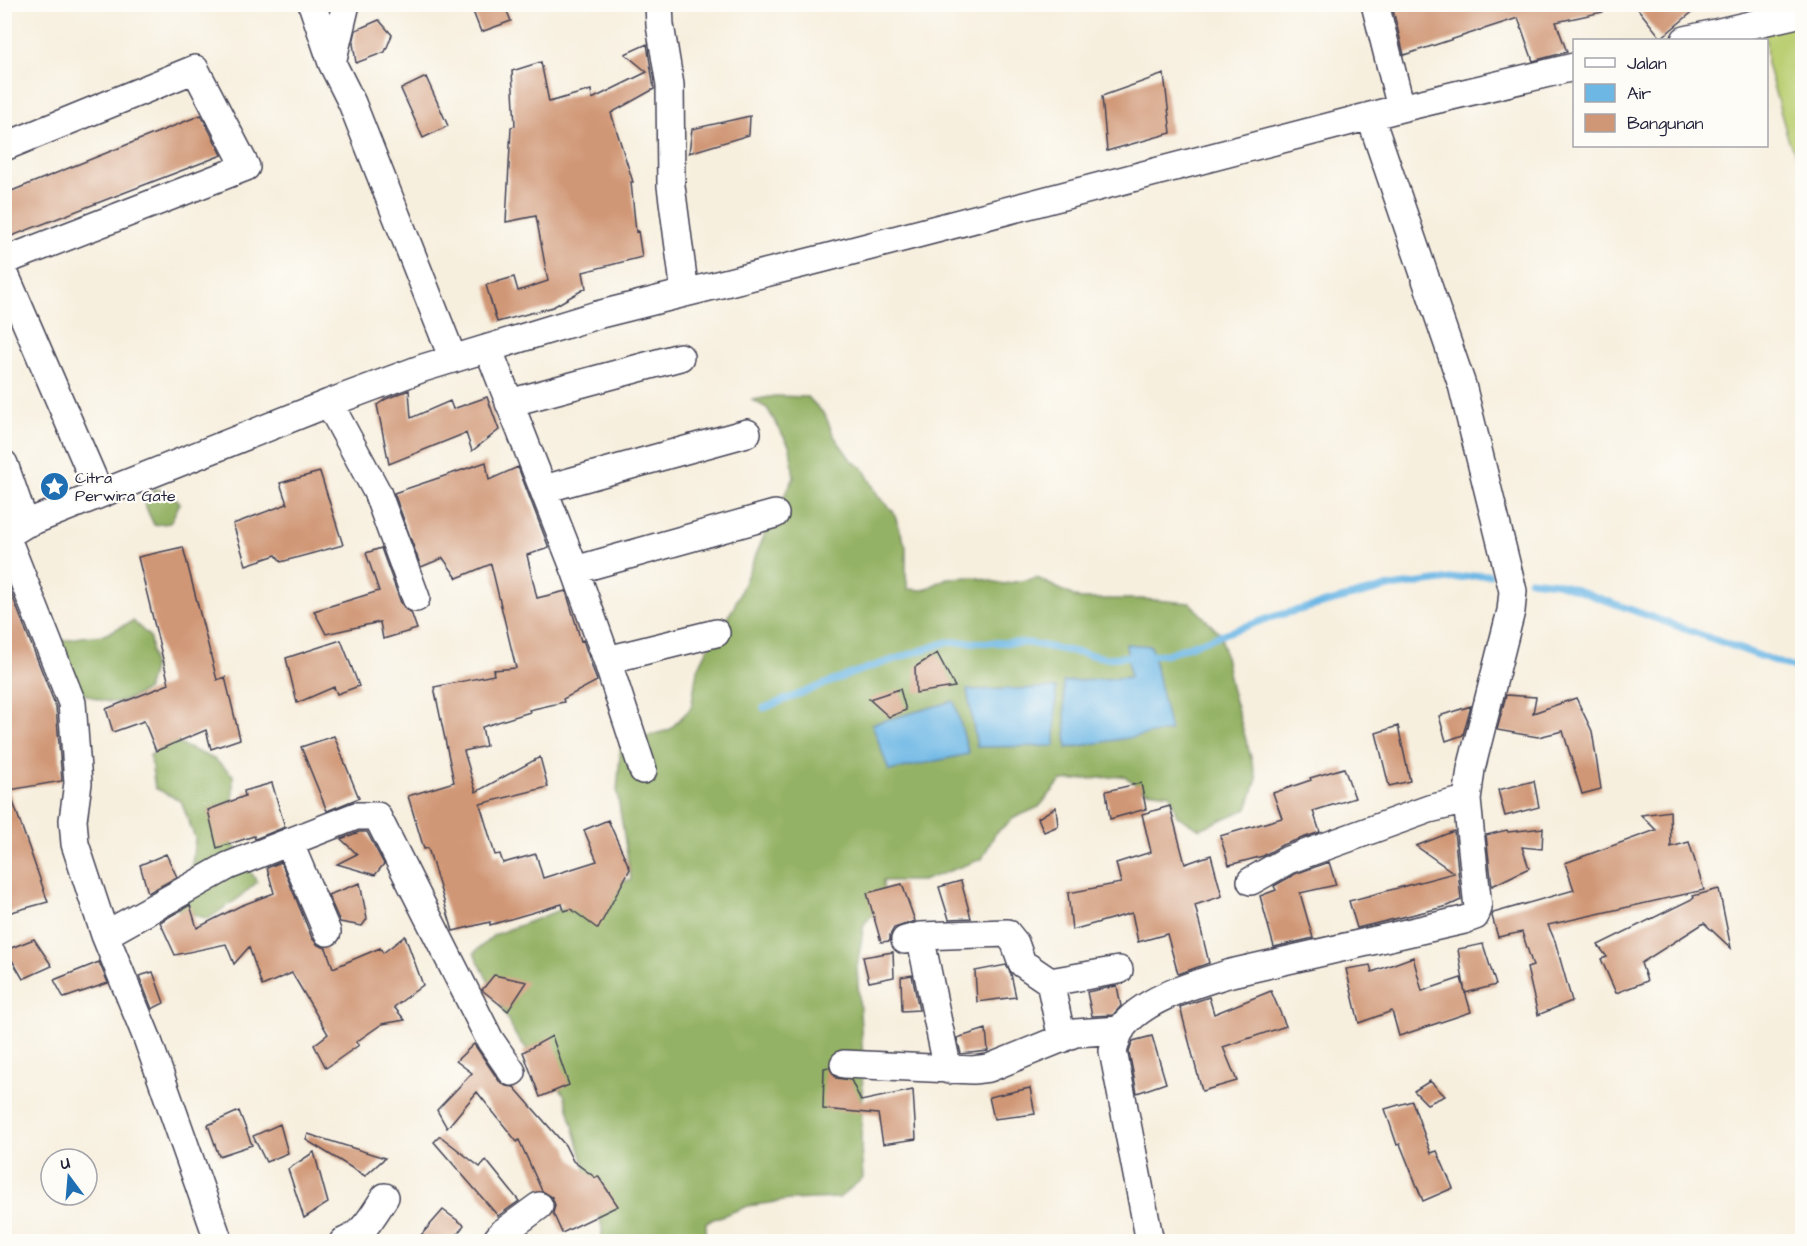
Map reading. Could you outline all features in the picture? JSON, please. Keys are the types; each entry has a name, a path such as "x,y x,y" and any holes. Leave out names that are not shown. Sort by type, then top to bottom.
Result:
{"street":[{"path":"312,4 332,63 352,103 453,359"},
{"path":"332,63 346,4"},
{"path":"659,4 660,25 670,85 671,186 686,293"},
{"path":"1375,4 1401,108"},
{"path":"1689,39 1803,13"},
{"path":"12,532 100,494 329,403 453,359 597,315 1401,108 1573,67"},
{"path":"4,147 195,69 246,167 4,261"},
{"path":"1150,1242 1113,1051 1121,1030 1147,1004 1231,973 1475,916 1478,908 1467,800 1471,769 1511,611 1513,591 1462,385 1370,116"},
{"path":"4,272 100,494"},
{"path":"488,348 575,570 643,770"},
{"path":"509,403 680,357"},
{"path":"329,403 377,492 416,598"},
{"path":"544,489 747,433"},
{"path":"4,464 12,532 72,703 78,783 73,820 75,844 105,935 147,1038 219,1242"},
{"path":"575,570 775,514"},
{"path":"607,660 716,633"},
{"path":"1251,881 1288,860 1429,809 1467,800"},
{"path":"105,935 228,866 356,816 377,816 490,1040 512,1072"},
{"path":"289,842 327,932"},
{"path":"948,1070 913,938 1007,933 1015,943 1022,963 1050,982 1062,1039"},
{"path":"1050,982 1119,970"},
{"path":"844,1065 948,1070 988,1068 1075,1033 1121,1030"},
{"path":"361,1238 385,1197"},
{"path":"495,1242 502,1233 539,1206"}],"green space":[{"path":"1802,11 1802,163 1789,142 1768,68 1768,39 1759,39 1755,24"},
{"path":"775,396 808,397 825,415 834,436 851,460 863,468 879,497 893,511 906,547 908,589 924,590 947,578 974,577 1004,584 1037,578 1080,599 1142,599 1190,603 1221,635 1231,687 1257,779 1247,809 1200,829 1177,816 1170,794 1146,791 1124,776 1061,781 1039,807 1014,818 995,834 982,859 922,881 883,881 884,902 864,924 857,968 863,1058 861,1148 863,1178 839,1198 790,1200 748,1206 706,1222 706,1241 602,1241 602,1227 564,1094 516,1036 474,953 494,935 631,879 617,792 621,743 669,730 691,708 697,671 713,638 733,609 773,515 794,478 790,447 767,408 752,400"},
{"path":"155,489 170,492 180,503 170,523 154,525 144,503"},
{"path":"133,621 150,637 153,668 147,690 128,699 114,702 100,700 80,692 57,642 104,635"},
{"path":"172,741 214,759 233,775 233,800 208,811 238,851 257,882 239,898 208,919 176,909 192,864 195,838 181,801 155,788 150,755"}],"water":[{"path":"1126,644 1151,646 1170,731 1067,748 1063,682 1130,677"},
{"path":"1056,688 1055,746 977,747 967,690"},
{"path":"954,701 969,754 889,771 872,724"}],"building":[{"path":"470,4 504,4 511,21 481,32"},
{"path":"1417,4 1602,4 1603,12 1556,22 1567,52 1533,61 1518,18 1404,55 1393,10"},
{"path":"1634,4 1702,4 1661,38"},
{"path":"379,20 392,35 385,52 356,63 353,43 356,30"},
{"path":"647,44 654,89 611,113 633,182 631,182 636,232 638,231 642,257 583,272 586,288 553,307 497,322 486,285 514,277 518,291 548,281 536,216 506,222 511,127 515,126 512,71 541,62 549,102 591,90 592,99 647,72 625,54"},
{"path":"1164,74 1171,133 1107,151 1102,96"},
{"path":"426,77 448,126 423,138 401,89"},
{"path":"201,115 222,155 4,239 4,194"},
{"path":"750,116 749,135 689,153 692,129"},
{"path":"409,390 411,418 450,401 453,409 487,397 499,430 472,451 466,433 389,464 377,405"},
{"path":"486,462 489,480 518,467 549,548 527,555 537,598 566,591 581,641 583,640 597,681 563,699 564,702 529,710 530,712 482,727 486,746 464,751 476,792 540,757 548,787 480,804 495,855 500,854 503,863 536,854 543,878 597,861 584,830 608,820 630,869 598,929 571,909 564,911 562,904 490,925 490,922 453,931 428,848 424,849 408,796 454,782 434,687 494,675 493,670 516,668 491,564 457,578 443,558 421,567 394,493"},
{"path":"320,472 343,545 281,562 276,555 246,565 233,524 287,504 280,483"},
{"path":"183,547 217,680 225,677 240,739 211,749 206,730 156,751 144,721 113,732 106,709 169,684 138,557"},
{"path":"381,548 401,603 406,610 411,612 417,629 383,639 380,622 326,634 314,611 379,591 366,553"},
{"path":"4,575 56,707 62,781 9,790 48,902 4,914"},
{"path":"341,640 359,686 337,694 334,687 297,703 286,658"},
{"path":"937,653 955,687 916,693 915,667"},
{"path":"900,689 906,710 889,717 869,699"},
{"path":"1506,695 1536,697 1533,713 1576,698 1592,731 1601,789 1582,794 1563,731 1538,737 1497,730"},
{"path":"1471,706 1463,735 1446,741 1439,716"},
{"path":"1398,726 1410,781 1389,786 1376,733"},
{"path":"334,736 359,798 327,811 301,747"},
{"path":"1344,768 1355,798 1313,811 1320,832 1282,845 1263,856 1229,865 1220,836 1282,818 1273,793 1311,780 1310,778"},
{"path":"1534,781 1539,807 1505,816 1498,790"},
{"path":"272,783 285,827 255,839 254,836 217,848 208,810 245,796 244,791"},
{"path":"1141,783 1146,809 1110,819 1106,791"},
{"path":"1170,806 1185,864 1211,855 1222,896 1195,905 1209,963 1178,974 1167,934 1138,942 1132,913 1072,930 1068,893 1121,883 1116,863 1151,852 1142,814"},
{"path":"1056,807 1058,826 1044,832 1038,818"},
{"path":"1670,811 1671,847 1689,842 1704,890 1548,925 1555,941 1572,1001 1538,1015 1527,968 1533,966 1522,932 1498,937 1493,913 1574,890 1565,863 1656,830 1641,815"},
{"path":"1543,828 1542,849 1522,847 1529,868 1492,886 1486,835 1507,830 1508,832"},
{"path":"1454,831 1461,900 1448,906 1357,928 1349,901 1454,873 1416,846"},
{"path":"359,832 367,832 384,864 375,875 337,864 357,854 341,839"},
{"path":"166,854 177,877 148,893 140,865"},
{"path":"281,862 312,938 318,945 326,948 333,968 380,948 383,953 405,936 423,985 394,1007 405,1020 382,1024 356,1042 359,1045 326,1068 314,1045 328,1034 292,973 262,986 249,947 234,964 226,944 175,955 160,922 190,905 197,928 240,906 274,893 267,868"},
{"path":"1329,862 1336,885 1300,893 1313,938 1274,947 1260,896 1276,890 1274,886 1295,874"},
{"path":"961,881 971,918 949,919 939,887"},
{"path":"360,883 367,919 362,926 340,922 328,895"},
{"path":"902,884 915,921 894,928 890,941 881,942 867,893"},
{"path":"1719,889 1731,948 1704,923 1641,963 1647,981 1616,993 1601,959 1607,957 1598,945 1694,898 1693,896"},
{"path":"34,939 52,966 23,979 6,950"},
{"path":"1483,944 1496,985 1465,993 1458,949"},
{"path":"893,952 894,977 869,982 863,957"},
{"path":"1413,957 1422,991 1461,978 1471,1012 1399,1036 1392,1011 1359,1023 1346,969 1370,965 1372,972"},
{"path":"99,962 108,983 64,998 54,980"},
{"path":"1006,965 1011,974 1016,997 977,1002 975,971"},
{"path":"153,972 164,1003 152,1009 139,976"},
{"path":"494,975 527,982 508,1011 482,990"},
{"path":"912,975 919,1010 902,1011 901,977"},
{"path":"1117,986 1121,1006 1113,1015 1092,1016 1087,992"},
{"path":"1271,991 1286,1026 1223,1047 1237,1081 1202,1091 1180,1007 1209,997 1214,1014"},
{"path":"986,1029 988,1051 961,1054 957,1038"},
{"path":"552,1036 569,1085 540,1097 523,1052"},
{"path":"1152,1036 1166,1083 1137,1093 1129,1052 1133,1041"},
{"path":"474,1044 499,1081 506,1086 514,1087 565,1145 573,1161 596,1178 598,1176 618,1206 562,1233 553,1213 555,1205 552,1197 542,1191 519,1140 517,1142 477,1092 447,1128 437,1110 472,1073 456,1061"},
{"path":"829,1067 836,1078 851,1080 861,1101 913,1090 916,1139 883,1144 878,1114 823,1109 824,1068"},
{"path":"1430,1081 1445,1096 1427,1104 1414,1091"},
{"path":"1030,1088 1035,1114 994,1119 989,1097"},
{"path":"1412,1101 1431,1153 1437,1151 1453,1188 1423,1201 1400,1144 1397,1145 1385,1109"},
{"path":"239,1111 252,1145 219,1156 208,1125"},
{"path":"280,1124 288,1153 266,1162 253,1136"},
{"path":"308,1134 385,1158 365,1176 306,1140"},
{"path":"440,1136 480,1167 486,1160 519,1201 498,1216 434,1142"},
{"path":"314,1152 328,1203 304,1218 288,1169"},
{"path":"443,1210 464,1225 452,1242 415,1242"}],"waterway":[{"path":"1146,655 1167,654 1272,617 1383,588 1489,575"},
{"path":"1530,580 1557,583 1802,671"},
{"path":"764,708 856,672 947,642 1028,643 1107,658 1135,656"}],"place":[{"name":"Citra Perwira Gate","path":"54,486"}]}
